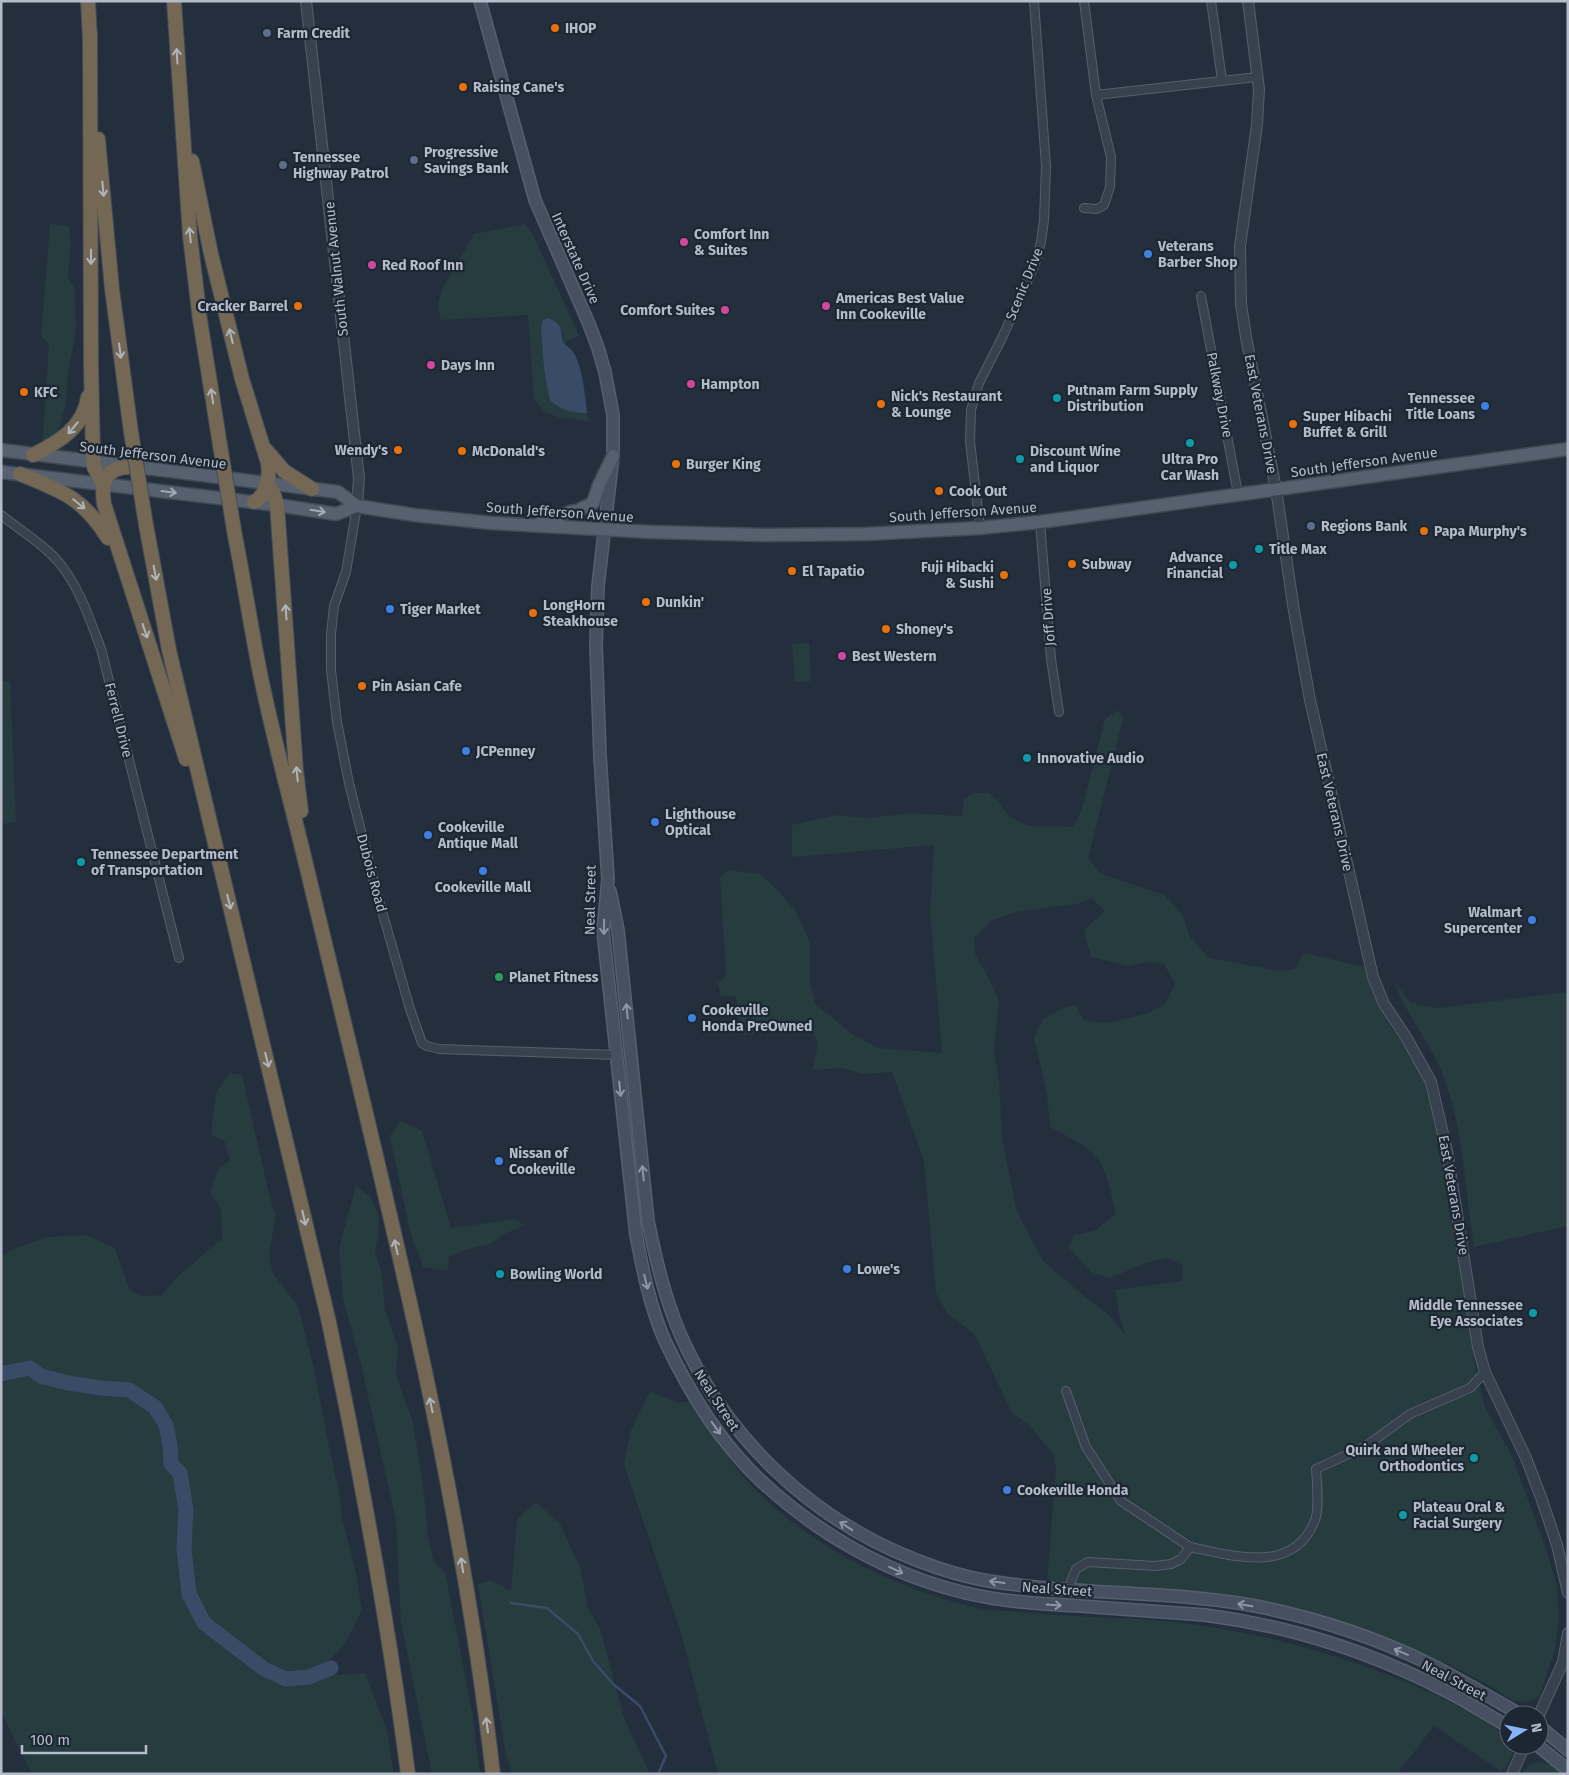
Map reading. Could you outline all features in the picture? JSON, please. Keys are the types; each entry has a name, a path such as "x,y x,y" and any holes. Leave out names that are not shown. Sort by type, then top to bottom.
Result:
{"highway":[{"path":"88,1 112,289 131,432 146,525 169,650 328,1318 351,1427 379,1572 408,1774"},
{"path":"174,1 178,82 190,236 200,320 260,674 406,1285 454,1515 472,1622 492,1774"},
{"path":"90,33 93,462 103,484"},
{"path":"178,82 211,254 242,379 268,463 264,494 254,502"},
{"path":"34,454 65,437 76,426 87,406 91,366"},
{"path":"261,443 284,471 312,489"},
{"path":"128,467 116,469 108,474 103,484 106,513 220,864"},
{"path":"20,474 63,492 80,504 97,520 126,574"},
{"path":"266,484 273,492 277,505 296,770 309,874"}],"main road":[{"name":"Interstate Drive","path":"480,1 534,200 589,324 601,356 613,415 613,456 605,530"},
{"name":"South Jefferson Avenue","path":"1,450 338,492 357,506 443,518 605,530 815,535 980,528 1040,522 1568,449"},
{"path":"535,526 577,511 593,502 613,456"},
{"name":"South Jefferson Avenue","path":"1,472 254,502 336,514 357,506"},
{"name":"Neal Street","path":"605,530 598,586 596,645 600,756 608,879 618,930 648,1221 656,1262 666,1296 682,1337 704,1380 728,1417 781,1477 810,1500 851,1529 884,1547 919,1561 955,1574 986,1581 1030,1587 1202,1598 1250,1605 1296,1616 1375,1641 1424,1662 1504,1705"},
{"name":"Neal Street","path":"608,879 604,931 636,1234 646,1284 665,1339 697,1400 722,1436 758,1478 805,1518 876,1561 908,1576 968,1594 1008,1601 1160,1611 1231,1619 1307,1636 1347,1647 1409,1673 1442,1689 1499,1721"},
{"path":"1549,1734 1568,1750"},
{"path":"1549,1755 1568,1770"}],"street":[{"name":"South Walnut Avenue","path":"306,1 359,478 357,506"},
{"name":"Scenic Drive","path":"980,528 970,441 971,410 979,383 1002,338 1035,264 1044,220 1046,166 1034,1"},
{"path":"1084,1 1096,95 1111,157 1110,187 1104,205 1096,209 1084,208"},
{"path":"1211,1 1222,80"},
{"name":"East Veterans Drive","path":"1248,1 1257,77 1258,125 1240,246 1240,282 1246,337 1276,489 1294,611 1310,700 1372,977 1384,1004 1406,1036 1431,1082 1447,1150 1478,1347 1486,1372 1526,1458 1557,1545 1568,1593"},
{"path":"1096,95 1257,77"},
{"name":"Palkway Drive","path":"1201,296 1238,494"},
{"name":"Dubois Road","path":"357,506 346,572 334,606 331,634 331,670 337,722 349,783 374,883 408,1004 422,1043 439,1049 617,1055"},
{"name":"Ferrell Drive","path":"1,515 48,550 61,564 72,580 88,613 101,648 179,958"},
{"name":"Joff Drive","path":"1040,522 1051,659 1059,712"},
{"path":"1066,1391 1086,1447 1121,1501 1190,1547 1229,1555 1268,1558 1290,1551 1305,1538 1316,1518 1316,1469 1366,1446 1410,1414 1470,1388 1486,1372"},
{"path":"1068,1589 1076,1569 1088,1562 1155,1566 1172,1564 1181,1559 1190,1547"},
{"path":"1544,1705 1565,1662 1568,1633"},
{"path":"1512,1774 1521,1755"}],"green space":[{"path":"50,224 69,226 71,241 68,278 75,289 76,331 68,373 66,404 57,435 42,446 49,344 41,336"},
{"path":"525,224 532,233 579,335 564,343 562,331 541,328 543,342 577,414 587,413 589,421 560,418 544,411 534,400 528,315 441,320 438,305 442,289 474,234"},
{"path":"809,643 811,681 795,682 792,644"},
{"path":"10,681 16,822 1,824 1,682"},
{"path":"1118,710 1123,718 1088,858 1101,874 1164,895 1182,914 1190,937 1209,958 1280,971 1294,969 1305,953 1364,967 1372,992 1385,1018 1419,1068 1428,1092 1439,1138 1449,1191 1474,1360 1485,1407 1512,1456 1545,1546 1557,1586 1559,1617 1555,1650 1539,1697 1526,1702 1513,1701 1492,1687 1448,1664 1390,1638 1313,1614 1258,1601 1174,1589 1047,1581 1056,1469 1054,1455 1028,1424 1012,1413 975,1335 947,1313 936,1293 924,1161 892,1072 865,1074 841,1068 813,1070 818,1043 813,1030 741,1034 736,996 721,996 718,983 726,976 720,877 728,870 760,874 779,891 796,912 810,942 810,985 816,1005 855,1036 878,1048 942,1053 930,912 934,845 792,857 792,825 836,815 868,818 911,813 962,816 964,799 974,793 989,793 999,802 1010,817 1029,826 1074,827 1083,805 1105,719","holes":["1091,898 1105,911 1084,930 1091,957 1128,966 1147,962 1164,964 1175,984 1165,1004 1146,1014 1106,1023 1084,1020 1075,1005 1061,1009 1042,1020 1034,1038 1047,1094 1050,1127 1082,1144 1101,1163 1116,1214 1096,1230 1074,1235 1069,1248 1091,1272 1110,1278 1148,1262 1168,1258 1183,1266 1182,1281 1115,1290 1125,1334 1109,1315 1043,1261 1017,1212 1002,1138 999,1081 994,1050 999,1001 975,954 974,938 991,921 1015,912 1077,904"]},
{"path":"1393,980 1411,1003 1437,1008 1568,992 1568,1226 1474,1247 1460,1140 1451,1098 1436,1059 1404,1004"},
{"path":"230,1073 242,1075 270,1198 276,1216 269,1254 273,1274 298,1306 314,1368 340,1497 342,1518 356,1573 362,1610 345,1644 326,1663 336,1675 365,1673 387,1731 394,1774 32,1774 1,1712 1,1257 11,1250 47,1237 87,1235 115,1248 129,1289 141,1296 162,1295 178,1276 222,1239 221,1209 210,1192 219,1168 230,1160 225,1142 211,1134 216,1093"},
{"path":"401,1121 422,1131 451,1228 513,1219 525,1225 506,1233 490,1244 468,1249 449,1257 448,1271 423,1267 410,1231 390,1136"},
{"path":"356,1185 371,1198 378,1214 379,1233 375,1252 382,1275 385,1309 398,1347 396,1374 413,1423 423,1485 428,1536 434,1562 445,1572 472,1711 480,1774 432,1774 401,1623 396,1521 361,1364 343,1299 339,1249"},
{"path":"650,1391 678,1403 690,1401 733,1464 772,1506 798,1526 854,1562 916,1589 947,1600 983,1609 1172,1622 1236,1631 1298,1645 1329,1654 1406,1682 1467,1711 1499,1731 1499,1755 1511,1755 1510,1760 1501,1771 1434,1726 1397,1774 718,1774 681,1633 624,1464 631,1430"},
{"path":"536,1502 560,1524 580,1567 588,1608 601,1631 624,1718 650,1774 512,1774 505,1750 478,1584 491,1580 511,1591 517,1519"},
{"path":"1539,1762 1553,1765 1562,1774 1522,1774 1530,1765"}],"water":[{"path":"548,318 557,323 564,343 574,353 578,362 587,413 567,410 550,401 544,368 541,328 543,320"}],"waterway":[{"path":"1,1374 30,1368 41,1376 68,1383 129,1390 155,1407 166,1425 171,1464 180,1473 186,1510 184,1548 189,1594 204,1623 264,1669 286,1679 309,1677 331,1668"},
{"path":"511,1603 547,1608 578,1634 593,1661 613,1684 640,1706 666,1756 658,1774"}],"place":[{"name":"IHOP","path":"555,28"},
{"name":"Farm Credit","path":"267,33"},
{"name":"Raising Cane's","path":"463,87"},
{"name":"Progressive Savings Bank","path":"414,160"},
{"name":"Tennessee Highway Patrol","path":"283,165"},
{"name":"Comfort Inn & Suites","path":"684,242"},
{"name":"Veterans Barber Shop","path":"1148,254"},
{"name":"Red Roof Inn","path":"372,265"},
{"name":"Cracker Barrel","path":"298,306"},
{"name":"Americas Best Value Inn Cookeville","path":"826,306"},
{"name":"Comfort Suites","path":"725,310"},
{"name":"Days Inn","path":"431,365"},
{"name":"Hampton","path":"691,384"},
{"name":"KFC","path":"24,392"},
{"name":"Putnam Farm Supply Distribution","path":"1057,398"},
{"name":"Nick's Restaurant & Lounge","path":"881,404"},
{"name":"Tennessee Title Loans","path":"1485,406"},
{"name":"Super Hibachi Buffet & Grill","path":"1293,424"},
{"name":"Ultra Pro Car Wash","path":"1190,443"},
{"name":"Wendy's","path":"398,450"},
{"name":"McDonald's","path":"462,451"},
{"name":"Discount Wine and Liquor","path":"1020,459"},
{"name":"Burger King","path":"676,464"},
{"name":"Cook Out","path":"939,491"},
{"name":"Regions Bank","path":"1311,526"},
{"name":"Papa Murphy's","path":"1424,531"},
{"name":"Title Max","path":"1259,549"},
{"name":"Subway","path":"1072,564"},
{"name":"Advance Financial","path":"1233,565"},
{"name":"El Tapatio","path":"792,571"},
{"name":"Fuji Hibacki & Sushi","path":"1004,575"},
{"name":"Dunkin'","path":"646,602"},
{"name":"Tiger Market","path":"390,609"},
{"name":"LongHorn Steakhouse","path":"533,613"},
{"name":"Shoney's","path":"886,629"},
{"name":"Best Western","path":"842,656"},
{"name":"Pin Asian Cafe","path":"362,686"},
{"name":"JCPenney","path":"466,751"},
{"name":"Innovative Audio","path":"1027,758"},
{"name":"Lighthouse Optical","path":"655,822"},
{"name":"Cookeville Antique Mall","path":"428,835"},
{"name":"Tennessee Department of Transportation","path":"81,862"},
{"name":"Cookeville Mall","path":"483,871"},
{"name":"Walmart Supercenter","path":"1532,920"},
{"name":"Planet Fitness","path":"499,977"},
{"name":"Cookeville Honda PreOwned","path":"692,1018"},
{"name":"Nissan of Cookeville","path":"499,1161"},
{"name":"Lowe's","path":"847,1269"},
{"name":"Bowling World","path":"500,1274"},
{"name":"Middle Tennessee Eye Associates","path":"1533,1313"},
{"name":"Quirk and Wheeler Orthodontics","path":"1474,1458"},
{"name":"Cookeville Honda","path":"1007,1490"},
{"name":"Plateau Oral & Facial Surgery","path":"1403,1515"}]}
